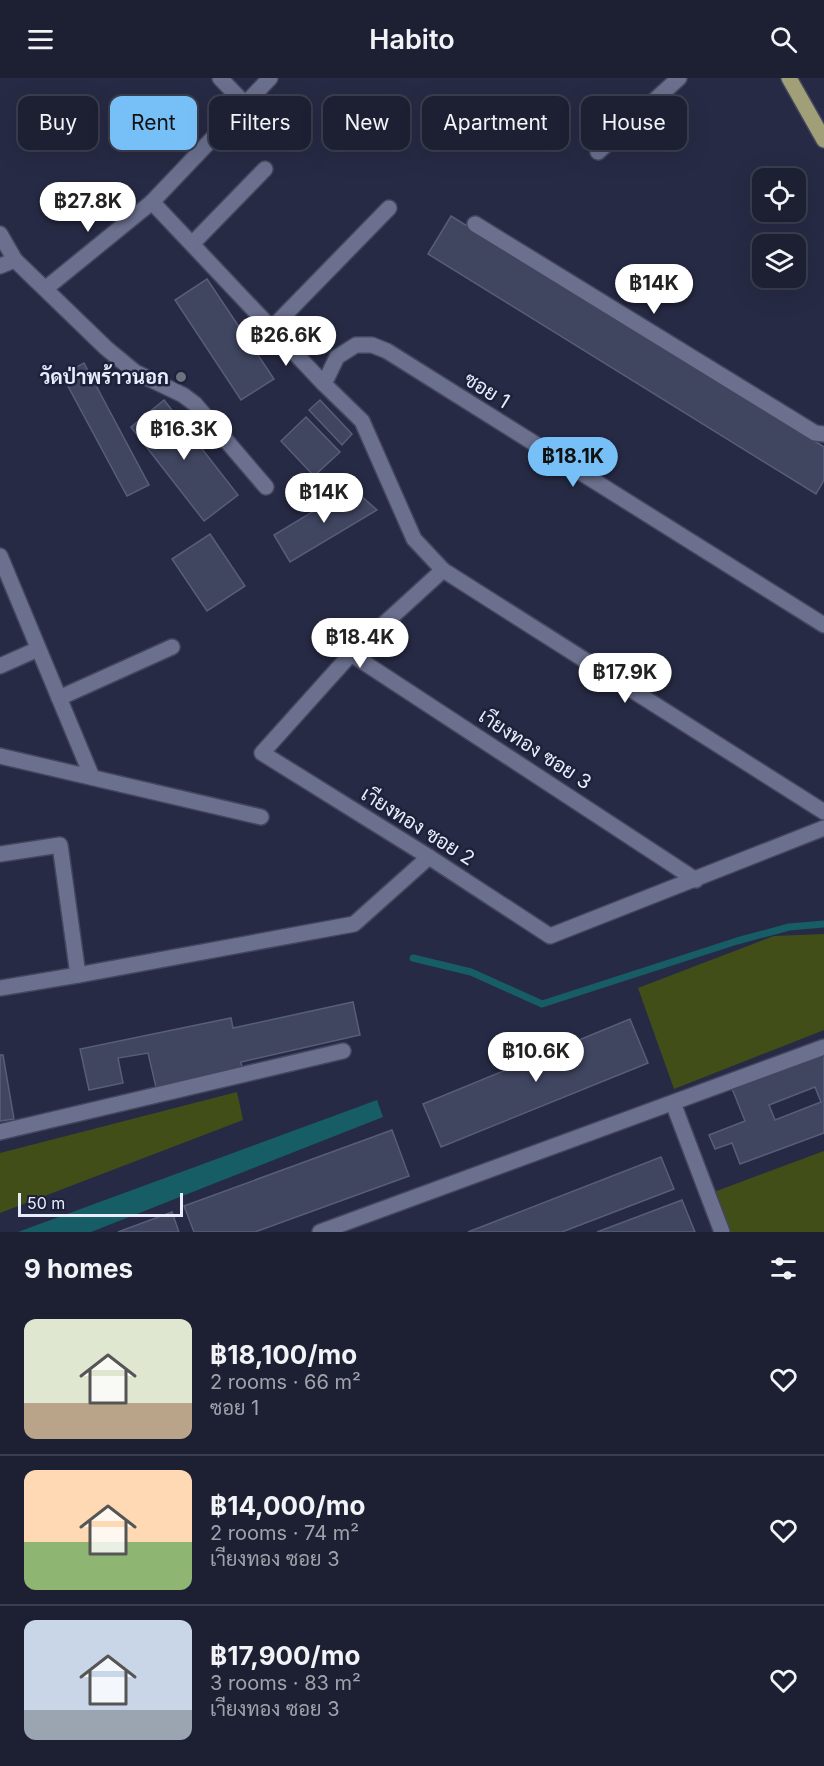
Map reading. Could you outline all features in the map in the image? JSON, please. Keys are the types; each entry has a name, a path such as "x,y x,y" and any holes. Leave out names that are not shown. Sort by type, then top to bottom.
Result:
{"main road":[{"path":"789,78 824,141"}],"street":[{"path":"220,78 237,96"},
{"path":"254,96 270,78"},
{"path":"598,152 679,78"},
{"path":"45,289 152,202 209,143"},
{"path":"192,244 265,170"},
{"path":"152,202 324,384 362,421 414,539 442,570 824,812"},
{"path":"272,328 389,208"},
{"path":"475,224 815,434 824,434"},
{"path":"0,234 15,260 106,348 135,372 183,395 195,404 266,487"},
{"path":"0,266 15,260"},
{"name":"ซอย 1","path":"324,384 337,357 356,345 372,345 387,351 824,626"},
{"path":"0,556 92,777"},
{"path":"351,654 442,570"},
{"path":"59,698 172,647"},
{"path":"0,666 38,649"},
{"name":"เาียงทอง ซอย 2","path":"351,654 262,753 550,936 696,880"},
{"name":"เาียงทอง ซอย 3","path":"351,654 696,880"},
{"path":"0,756 261,817"},
{"path":"696,880 824,828"},
{"path":"0,854 60,845 78,975"},
{"path":"0,988 354,924 429,857"},
{"path":"320,1232 824,1047"},
{"path":"0,1132 343,1051"},
{"path":"673,1103 722,1232"}],"shaded area":[{"path":"824,934 824,1030 674,1089 638,988 774,936"},
{"path":"237,1092 243,1120 0,1213 0,1153"},
{"path":"377,1100 383,1117 91,1232 18,1232"},
{"path":"824,1151 824,1232 729,1232 714,1192"}],"building":[{"path":"451,216 824,447 824,480 816,494 428,254"},
{"path":"207,279 274,379 241,400 175,300"},
{"path":"84,363 149,485 127,496 62,375"},
{"path":"164,400 238,495 204,521 131,427"},
{"path":"320,400 352,434 342,445 309,410"},
{"path":"306,417 340,452 314,476 281,441"},
{"path":"352,488 377,510 290,562 274,535"},
{"path":"210,534 245,586 207,611 172,559"},
{"path":"353,1002 360,1035 241,1062 242,1068 156,1087 148,1053 118,1058 123,1083 89,1090 80,1049 231,1018 233,1028"},
{"path":"630,1019 648,1063 441,1147 423,1104"},
{"path":"824,1051 824,1133 740,1164 732,1143 715,1149 709,1135 745,1121 731,1086","holes":["815,1087 821,1102 775,1120 769,1105"]},
{"path":"0,1055 3,1055 14,1119 0,1121"},
{"path":"392,1130 409,1176 255,1232 194,1232 184,1206"},
{"path":"661,1157 674,1189 562,1232 468,1232"},
{"path":"682,1200 695,1232 597,1232"},
{"path":"172,1212 179,1232 118,1232"}],"waterway":[{"path":"413,958 471,972 542,1004 737,941 789,927 824,924"}],"place":[{"name":"วัดป่าพร้าวนอก","path":"181,377"}]}
